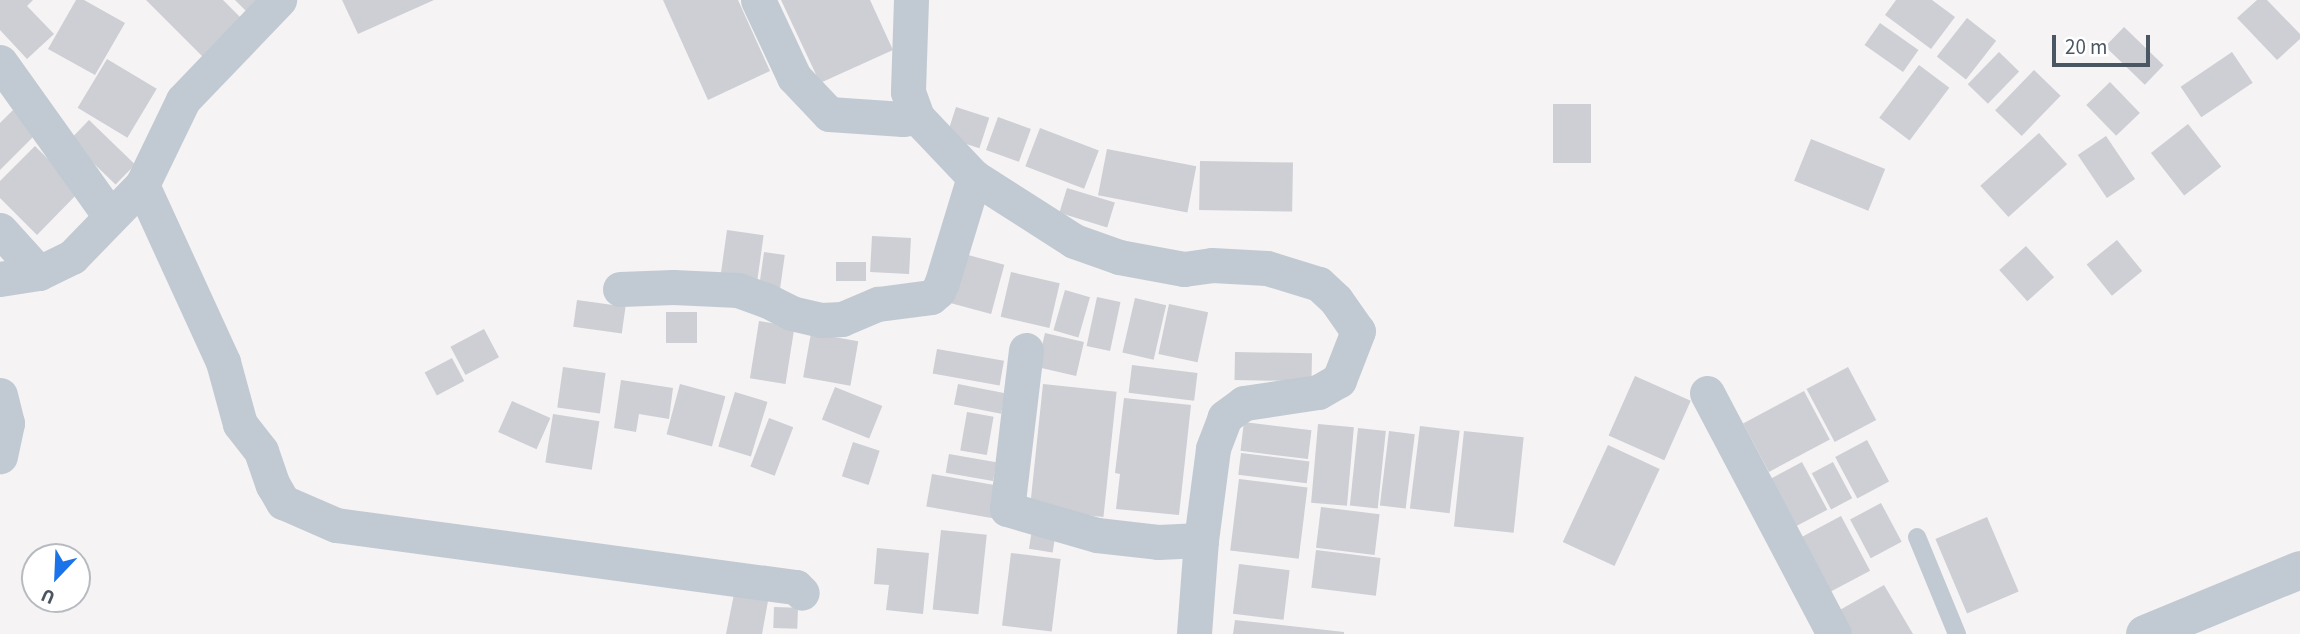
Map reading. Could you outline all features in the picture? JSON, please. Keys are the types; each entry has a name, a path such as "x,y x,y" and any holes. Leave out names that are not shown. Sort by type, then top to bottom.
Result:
{"street":[{"path":"0,279 39,274 72,257 142,185 183,100 279,0"},
{"path":"758,0 794,77 829,114 903,119 917,117"},
{"path":"911,0 908,92 917,117 974,177 1074,241 1119,257 1184,269 1212,265 1266,268 1319,284 1336,300 1358,331 1339,380 1318,392 1244,403 1225,417 1213,450 1201,540 1194,634"},
{"path":"0,62 110,216"},
{"path":"620,289 673,287 738,290 791,313 821,320 842,319 878,304 931,297 942,282 974,177"},
{"path":"142,185 223,362 240,424 261,451 273,485 283,502 336,525 796,587 802,593"},
{"path":"0,230 39,274"},
{"path":"1026,350 1007,509 1097,535 1158,542 1201,540"},
{"path":"1707,393 1834,634"},
{"path":"0,395 7,423 0,456"},
{"path":"2145,634 2300,570"}],"lane":[{"path":"1917,537 1957,634"}],"building":[{"path":"0,0 33,0 27,6 54,34 27,59 0,30"},
{"path":"76,0 84,0 125,23 95,75 48,49"},
{"path":"146,0 223,0 242,19 203,57"},
{"path":"235,0 265,0 250,15"},
{"path":"342,0 434,0 358,34"},
{"path":"663,0 738,0 770,71 708,100"},
{"path":"781,0 870,0 893,50 820,83"},
{"path":"1896,0 1932,0 1955,17 1931,49 1885,15"},
{"path":"2257,0 2267,0 2300,34 2300,39 2277,60 2237,18"},
{"path":"1967,18 1996,41 1966,79 1937,57"},
{"path":"1880,23 1919,50 1903,72 1865,45"},
{"path":"2124,27 2164,65 2145,85 2105,46"},
{"path":"1999,52 2019,71 1988,104 1968,84"},
{"path":"2232,52 2253,83 2201,117 2181,87"},
{"path":"107,59 157,89 127,138 78,108"},
{"path":"1919,65 1949,88 1910,141 1879,118"},
{"path":"2034,70 2061,96 2022,136 1995,110"},
{"path":"2110,82 2140,113 2116,136 2086,105"},
{"path":"1553,104 1591,104 1591,163 1553,163"},
{"path":"956,107 989,118 979,148 946,137"},
{"path":"13,110 37,133 0,170 0,123"},
{"path":"998,117 1031,129 1019,162 986,150"},
{"path":"89,120 135,164 116,185 70,140"},
{"path":"2188,124 2221,167 2184,195 2151,153"},
{"path":"1040,128 1099,151 1084,189 1025,166"},
{"path":"2039,133 2067,164 2008,217 1980,186"},
{"path":"2106,136 2135,179 2107,198 2078,155"},
{"path":"1811,139 1885,169 1868,211 1794,181"},
{"path":"35,146 80,191 37,235 0,198 0,181"},
{"path":"1107,149 1196,166 1187,213 1098,195"},
{"path":"1200,161 1293,163 1292,212 1199,210"},
{"path":"1067,188 1115,203 1107,227 1059,213"},
{"path":"727,230 764,235 756,288 720,282"},
{"path":"872,236 911,238 909,274 870,272"},
{"path":"2117,240 2142,271 2112,296 2087,265"},
{"path":"2026,246 2054,277 2027,301 1999,270"},
{"path":"764,252 785,255 779,296 758,293"},
{"path":"957,252 1004,265 991,314 944,301"},
{"path":"836,262 866,262 866,281 836,281"},
{"path":"1011,272 1060,283 1049,328 1001,317"},
{"path":"1065,290 1090,297 1078,338 1053,330"},
{"path":"1097,297 1120,302 1110,351 1087,346"},
{"path":"1135,298 1166,305 1154,360 1122,353"},
{"path":"577,300 626,307 622,334 573,327"},
{"path":"1169,304 1208,312 1198,362 1158,354"},
{"path":"666,312 697,312 697,343 666,343"},
{"path":"759,321 795,327 785,384 750,378"},
{"path":"484,329 499,357 465,375 450,347"},
{"path":"811,333 858,341 850,386 803,377"},
{"path":"1045,333 1084,342 1076,376 1037,367"},
{"path":"937,349 1004,361 1000,385 933,374"},
{"path":"1235,352 1312,353 1311,381 1235,380"},
{"path":"452,358 464,381 437,396 425,373"},
{"path":"1132,365 1198,373 1194,401 1129,393"},
{"path":"563,367 606,373 600,414 557,408"},
{"path":"1848,367 1876,420 1835,442 1807,389"},
{"path":"1635,376 1691,401 1664,460 1609,435"},
{"path":"621,380 673,388 669,419 639,414 636,432 614,428"},
{"path":"680,384 725,396 712,446 667,434"},
{"path":"958,384 1005,393 1001,414 954,405"},
{"path":"1043,384 1117,392 1103,517 1030,509"},
{"path":"835,387 882,406 869,439 822,419"},
{"path":"1804,391 1830,440 1769,472 1743,423"},
{"path":"735,392 768,402 751,456 718,447"},
{"path":"1124,398 1191,405 1179,515 1116,509 1120,474 1115,473"},
{"path":"512,401 550,418 537,449 498,432"},
{"path":"967,412 994,417 987,455 960,450"},
{"path":"553,414 599,421 592,470 545,462"},
{"path":"769,418 793,427 775,476 750,467"},
{"path":"1244,422 1311,430 1308,459 1240,451"},
{"path":"1318,424 1354,427 1347,506 1311,503"},
{"path":"1420,426 1460,431 1450,513 1410,508"},
{"path":"1358,428 1386,431 1378,508 1350,506"},
{"path":"1389,431 1415,434 1406,509 1380,505"},
{"path":"1464,431 1524,437 1514,533 1454,526"},
{"path":"1867,440 1889,481 1857,498 1835,457"},
{"path":"853,442 880,451 869,485 842,476"},
{"path":"1608,445 1660,469 1614,566 1563,542"},
{"path":"1241,453 1309,461 1307,483 1238,475"},
{"path":"949,454 996,462 993,481 946,473"},
{"path":"1802,462 1827,510 1796,526 1771,478"},
{"path":"1833,462 1852,498 1831,509 1812,473"},
{"path":"932,474 1000,486 994,518 926,506"},
{"path":"1239,479 1307,487 1299,559 1230,550"},
{"path":"1881,503 1902,542 1871,558 1850,519"},
{"path":"1321,507 1380,514 1375,555 1316,548"},
{"path":"1841,516 1870,571 1830,592 1801,537"},
{"path":"1987,517 2019,592 1967,613 1935,539"},
{"path":"1033,523 1057,527 1053,552 1029,549"},
{"path":"941,530 987,535 978,614 933,610"},
{"path":"877,548 929,553 923,614 886,610 889,585 874,584"},
{"path":"1316,550 1381,558 1376,596 1311,588"},
{"path":"1011,553 1061,559 1052,632 1002,625"},
{"path":"1239,564 1290,570 1284,620 1233,614"},
{"path":"1884,585 1913,634 1852,634 1838,611"},
{"path":"734,594 768,601 762,634 726,634"},
{"path":"774,607 798,608 797,629 773,628"},
{"path":"1235,620 1344,632 1344,634 1233,634"}]}
